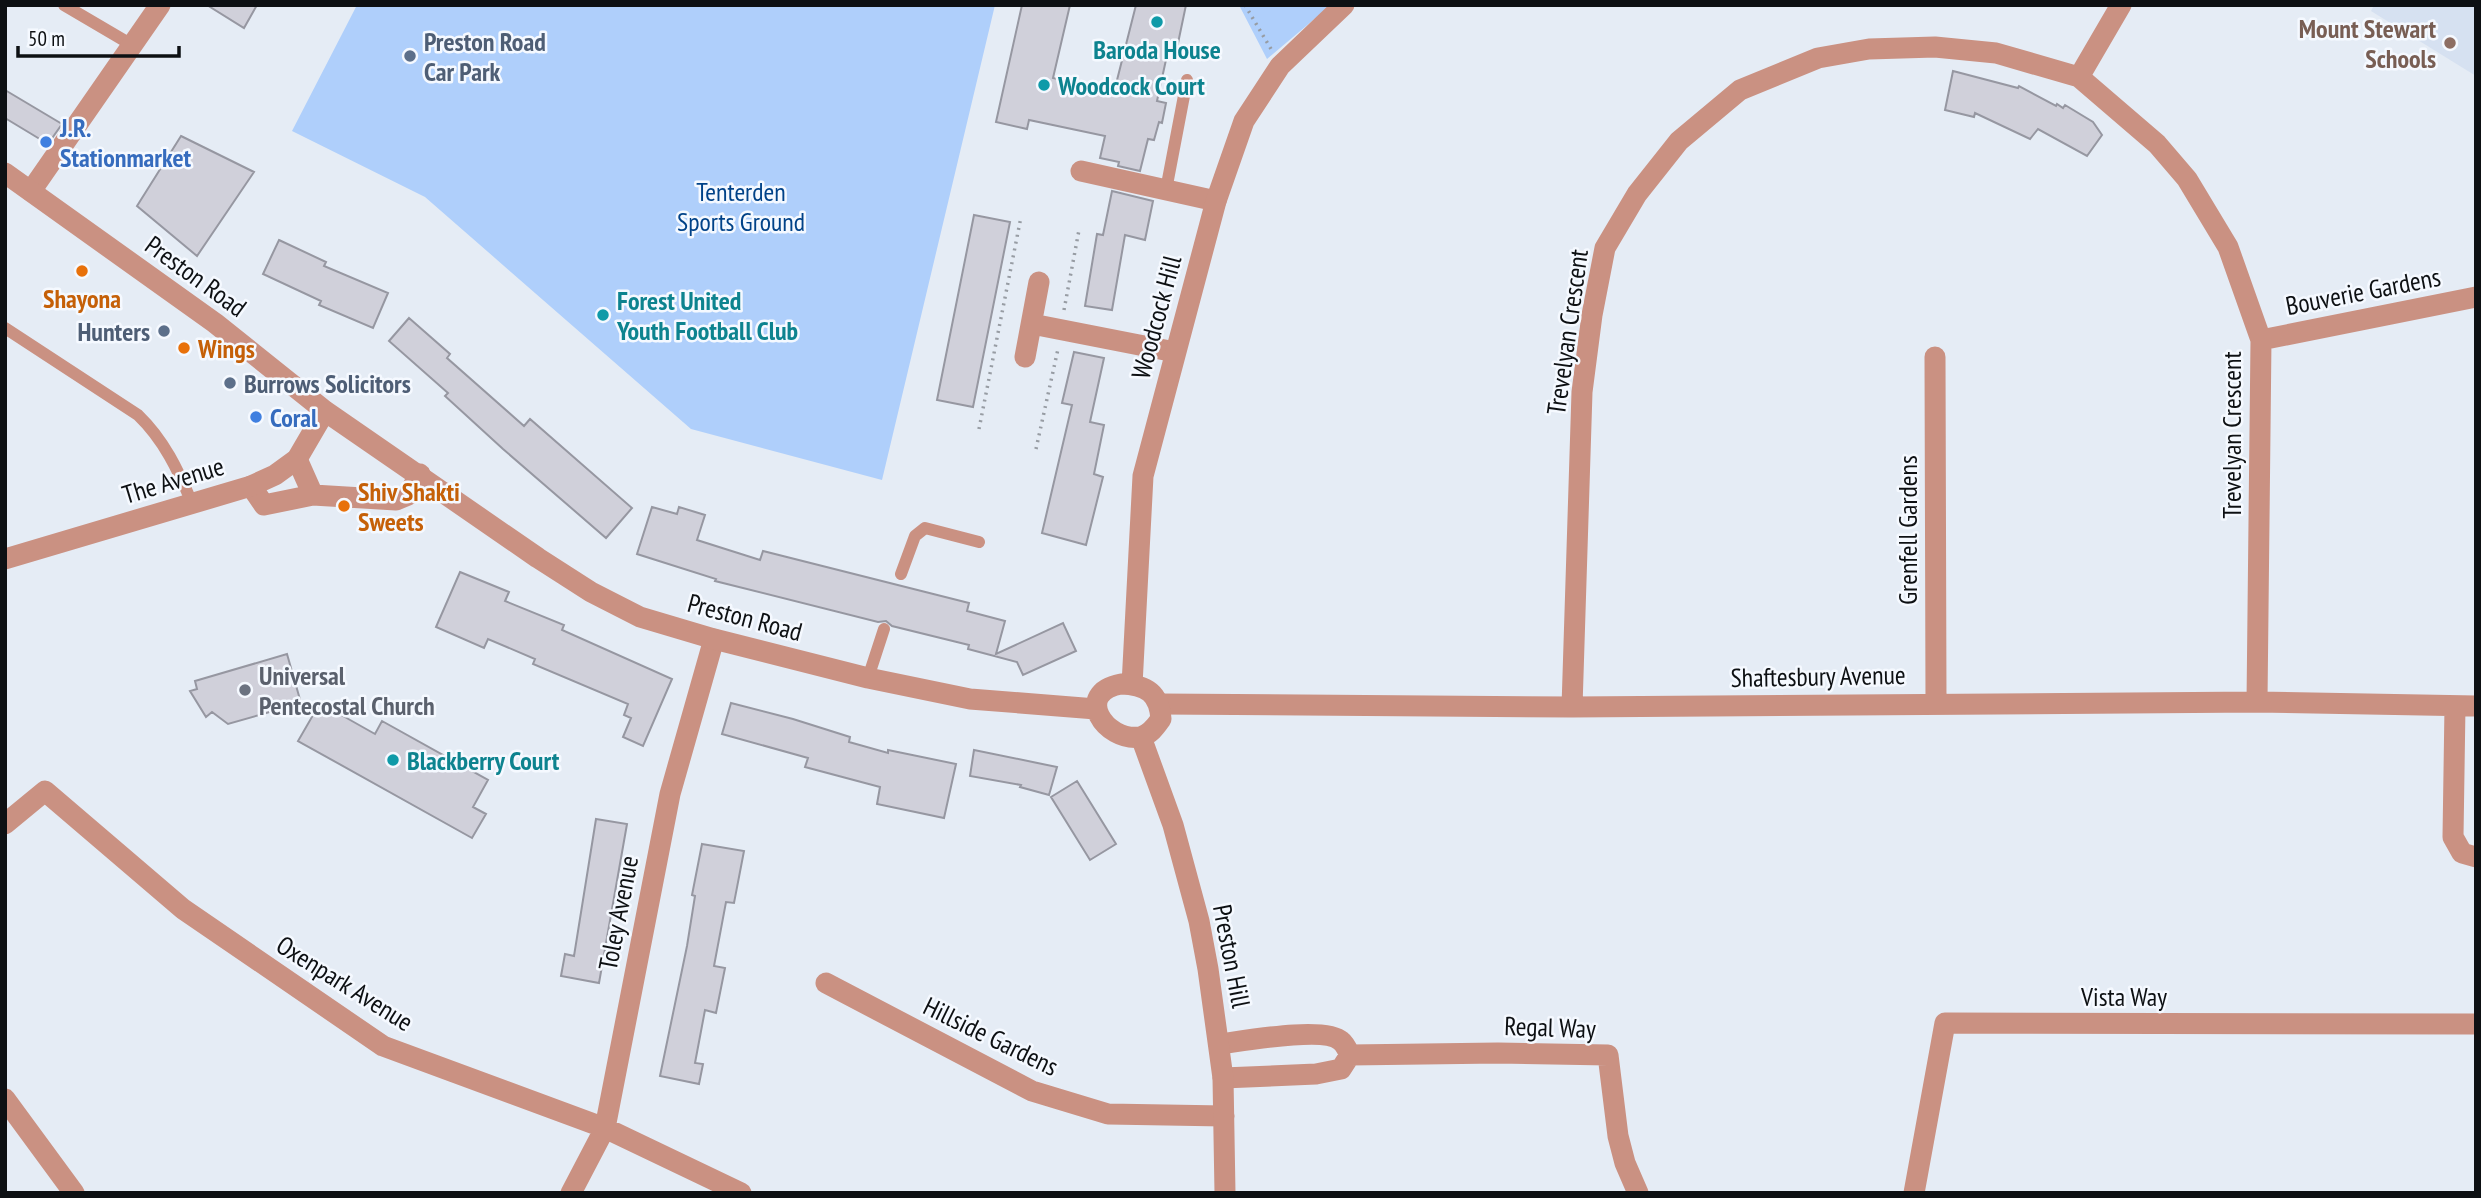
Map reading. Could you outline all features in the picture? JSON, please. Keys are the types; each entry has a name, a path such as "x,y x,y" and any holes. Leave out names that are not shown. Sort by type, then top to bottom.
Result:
{"street":[{"path":"31,191 160,5"},
{"name":"Woodcock Hill","path":"1132,685 1143,476 1216,201 1244,121 1280,66 1344,5"},
{"path":"2079,77 2121,5"},
{"name":"Trevelyan Crescent","path":"1572,707 1582,392 1592,315 1605,248 1637,194 1679,141 1740,90 1818,58 1869,49 1935,47 1996,53 2079,77 2158,144 2187,179 2228,247 2261,340 2257,702"},
{"path":"1081,171 1216,201"},
{"name":"Preston Road","path":"5,173 215,323 326,411 592,592 640,617 714,639 970,699 1096,709"},
{"path":"1025,357 1039,282"},
{"name":"Bouverie Gardens","path":"2261,340 2476,297"},
{"path":"1032,324 1175,352"},
{"name":"Grenfell Gardens","path":"1935,357 1936,703"},
{"name":"The Avenue","path":"5,559 251,486 275,475 297,459 326,411"},
{"path":"297,459 313,495"},
{"path":"251,486 264,505 313,495 396,500 408,495 420,474"},
{"name":"Toley Avenue","path":"571,1193 605,1128 670,794 714,639"},
{"path":"1132,685 1149,692 1160,704 1161,719 1151,732 1141,737 1126,736 1110,728 1098,718 1096,709 1098,698 1112,686 1132,685"},
{"name":"Shaftesbury Avenue","path":"1160,704 1572,707 2257,702 2465,706"},
{"path":"2465,706 2453,837 2462,853 2476,857"},
{"name":"Preston Hill","path":"1141,737 1173,825 1199,921 1223,1078 1225,1193"},
{"name":"Oxenpark Avenue","path":"5,824 45,791 183,909 383,1046 605,1128 740,1193"},
{"name":"Hillside Gardens","path":"825,983 1032,1091 1108,1114 1224,1116"},
{"name":"Vista Way","path":"1914,1193 1945,1023 2476,1024"},
{"path":"1219,1044 1279,1036 1322,1034 1341,1040 1350,1055 1340,1069 1316,1074 1223,1078"},
{"name":"Regal Way","path":"1350,1055 1608,1055 1618,1136 1625,1163 1638,1193"},
{"path":"5,1099 74,1193"}],"lane":[{"path":"64,5 132,45"},
{"path":"1166,190 1187,80"},
{"path":"5,328 138,415 155,432 177,466 192,503"},
{"path":"901,574 915,536 925,528 979,542"},
{"path":"868,677 884,629"}],"path":[{"path":"1245,5 1280,66"},
{"path":"979,429 1021,216"},
{"path":"1063,317 1079,230"},
{"path":"1036,449 1060,340"}],"shaded area":[{"name":"Mount Stewart Schools","path":"2374,5 2476,5 2476,76 2371,11"}],"green space":[{"name":"Tenterden Sports Ground","path":"357,5 995,5 882,480 691,429 425,197 292,131"},
{"path":"1239,5 1331,5 1267,59"}],"building":[{"path":"207,5 257,5 244,28"},
{"name":"Woodcock Court","path":"1022,5 1070,5 1053,78 1114,92 1136,5 1186,5 1177,48 1169,46 1157,101 1166,103 1162,123 1159,122 1154,140 1148,139 1140,171 1100,158 1105,136 1029,120 1027,129 996,122"},
{"path":"1953,71 2018,88 2019,86 2056,106 2057,104 2063,108 2065,105 2093,122 2102,135 2087,156 2038,129 2030,139 1975,113 1974,117 1945,110"},
{"path":"5,90 62,124 48,144 5,118"},
{"path":"181,136 254,172 197,256 137,206"},
{"path":"1112,191 1153,201 1145,240 1125,235 1112,310 1085,306 1097,234 1103,235"},
{"path":"974,215 1010,222 973,407 937,400"},
{"path":"279,240 326,262 324,266 388,293 373,328 319,305 321,301 263,274"},
{"path":"409,318 450,354 447,358 524,426 530,419 632,508 606,538 503,449 445,396 448,393 389,341"},
{"path":"1074,352 1104,358 1090,422 1104,425 1094,474 1103,477 1086,545 1042,533 1072,405 1062,403"},
{"path":"652,507 677,514 679,507 705,515 697,540 760,560 763,551 969,603 967,611 1005,621 996,654 1063,623 1076,651 1023,675 1017,662 968,649 969,645 892,626 886,621 878,622 715,581 716,579 637,554"},
{"path":"460,572 509,592 505,601 564,625 562,630 672,679 643,746 623,737 631,718 624,715 628,704 533,664 535,659 488,639 484,648 436,627"},
{"name":"Universal Pentecostal Church","path":"287,654 301,703 228,724 212,712 206,717 190,691 197,689 195,681"},
{"name":"Blackberry Court","path":"320,703 375,734 382,721 488,780 473,807 486,814 472,838 298,741"},
{"path":"731,703 850,737 849,742 888,753 888,750 956,764 944,818 877,804 880,787 805,767 808,758 722,734"},
{"path":"974,750 1057,767 1049,795 1020,787 1021,785 970,776"},
{"path":"1077,781 1116,844 1090,860 1051,797"},
{"path":"596,819 627,824 599,983 561,976 565,954 574,956"},
{"path":"702,844 744,851 734,903 726,902 714,966 725,968 716,1013 705,1010 695,1063 703,1064 699,1084 660,1076 687,946 695,896 692,895"}],"place":[{"name":"Baroda House","path":"1157,22"},
{"name":"Mount Stewart Schools","path":"2450,43"},
{"name":"Preston Road Car Park","path":"410,56"},
{"name":"Woodcock Court","path":"1044,85"},
{"name":"J.R. Stationmarket","path":"46,142"},
{"name":"Shayona","path":"82,271"},
{"name":"Forest United Youth Football Club","path":"603,315"},
{"name":"Hunters","path":"164,331"},
{"name":"Wings","path":"184,348"},
{"name":"Burrows Solicitors","path":"230,383"},
{"name":"Coral","path":"256,417"},
{"name":"Shiv Shakti Sweets","path":"344,506"},
{"name":"Universal Pentecostal Church","path":"245,690"},
{"name":"Blackberry Court","path":"393,760"}]}
